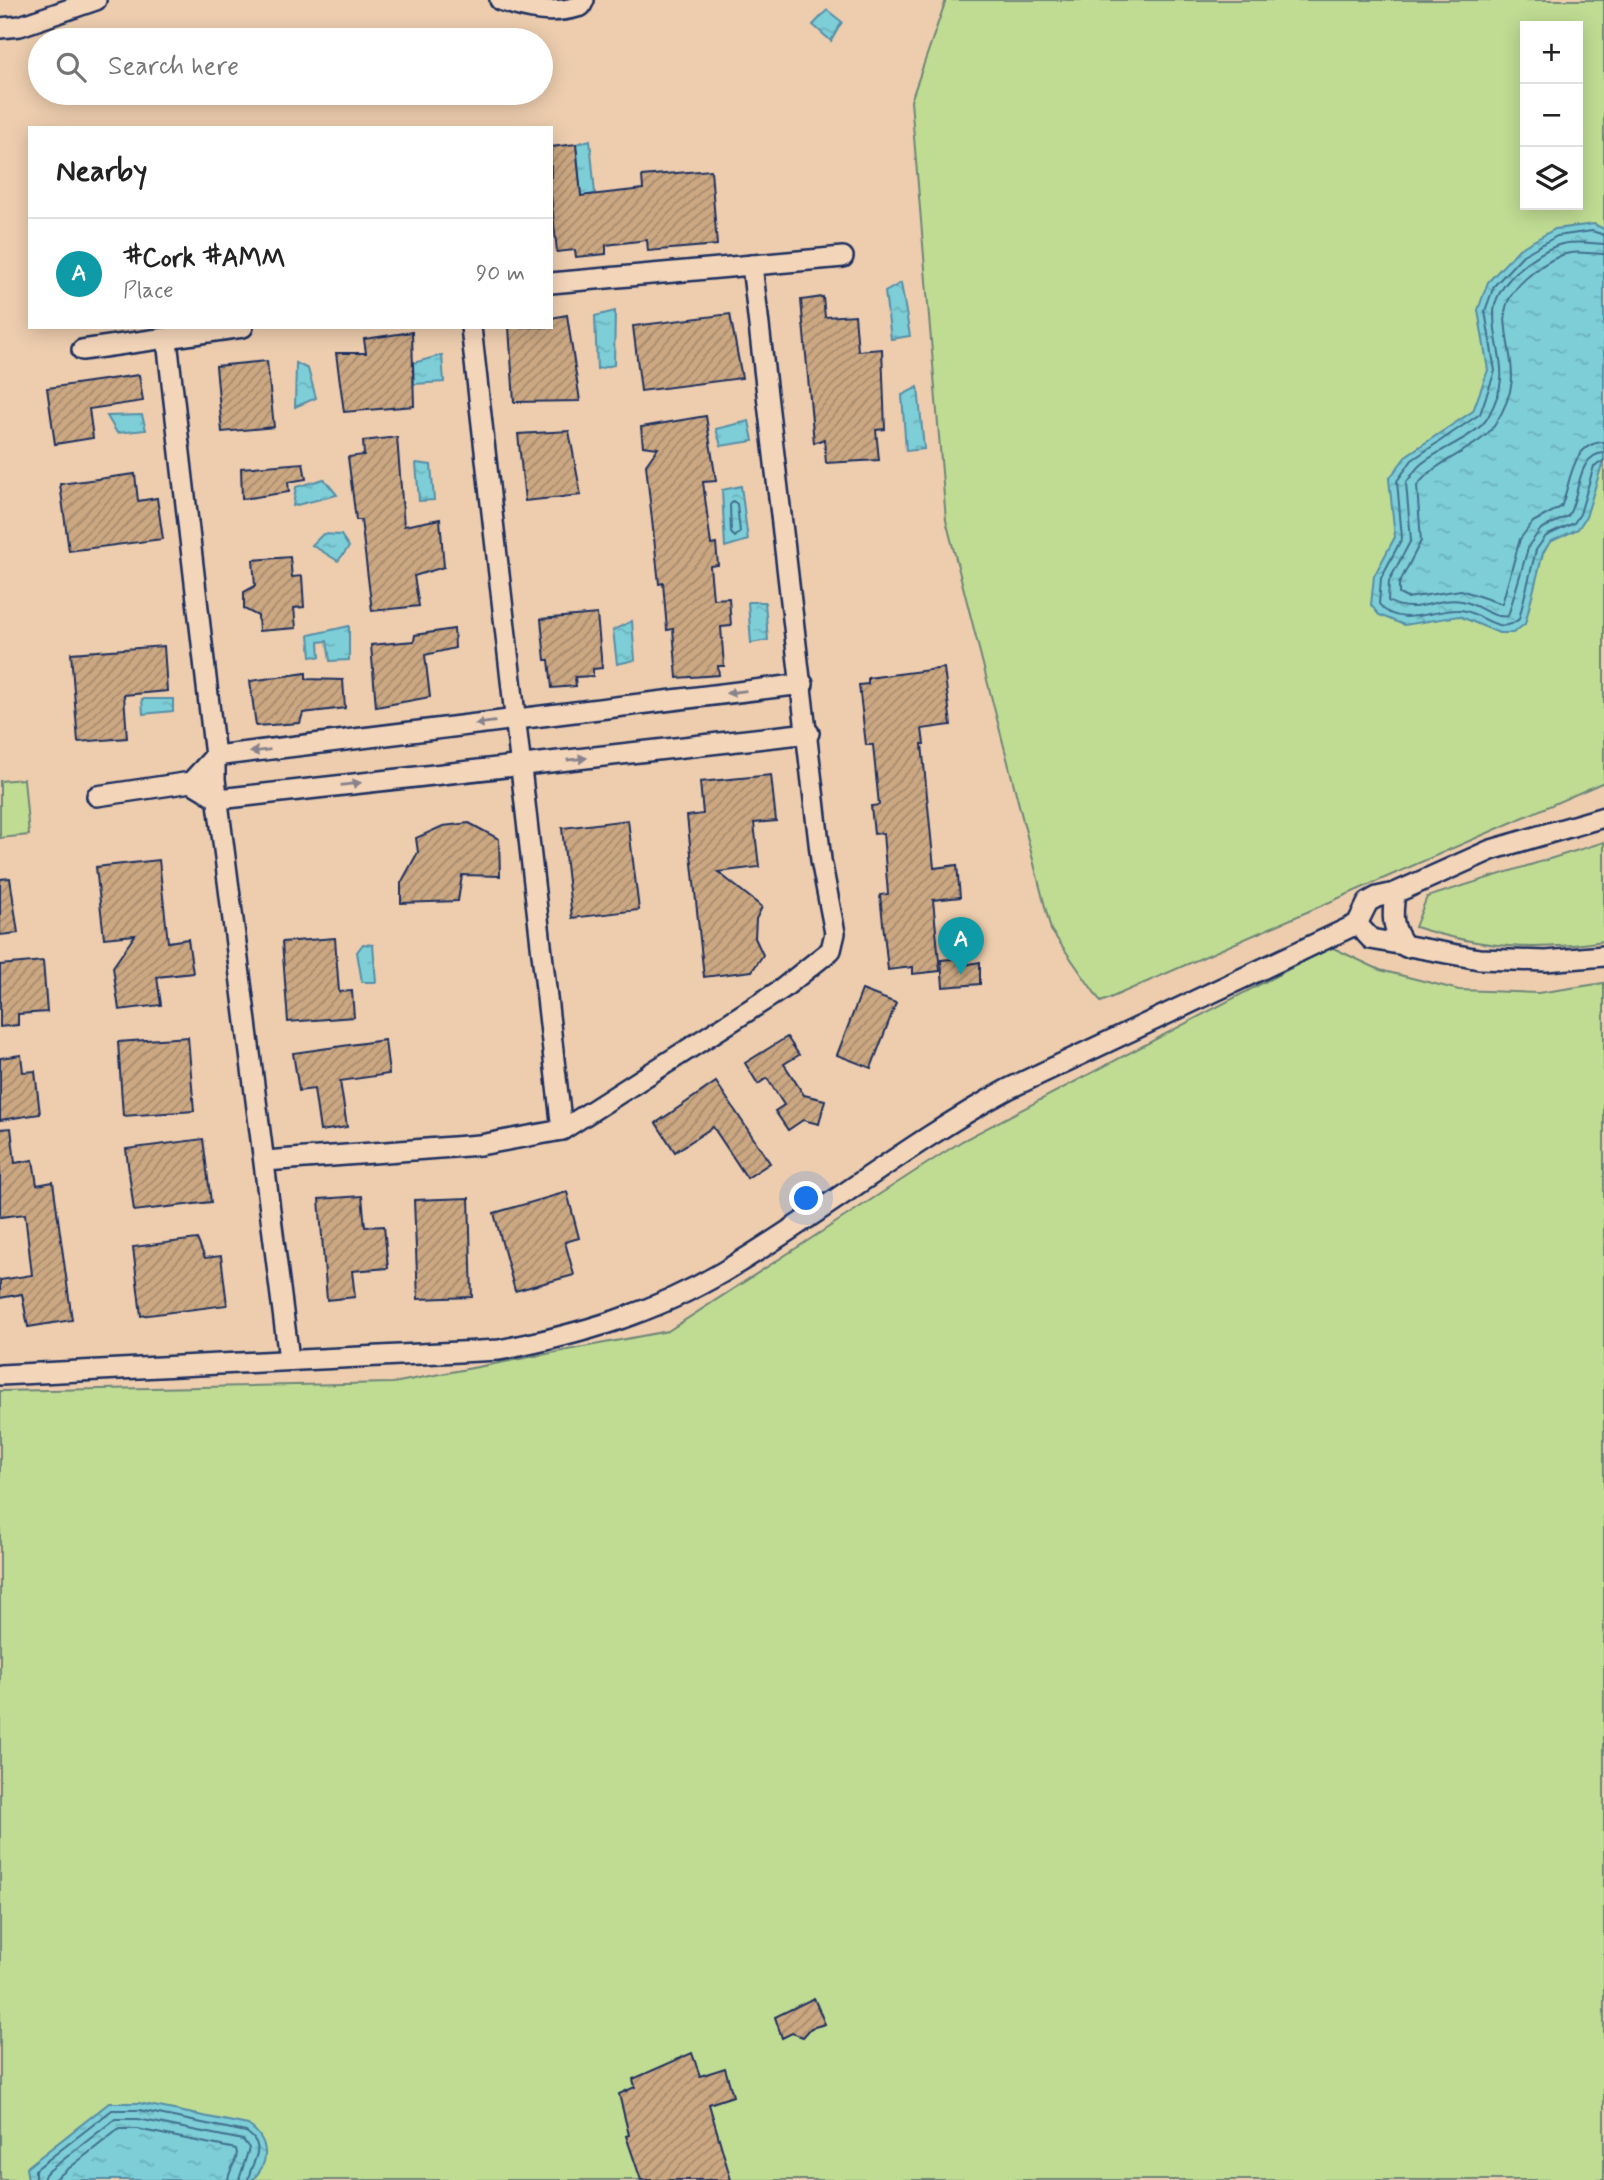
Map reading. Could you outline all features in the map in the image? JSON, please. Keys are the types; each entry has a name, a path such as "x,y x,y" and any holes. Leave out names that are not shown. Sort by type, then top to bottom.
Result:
{"street":[{"path":"0,28 20,26 96,0"},
{"path":"500,0 526,9 560,13 581,6 584,0"},
{"path":"553,283 843,257"},
{"path":"265,1161 480,1145 562,1130 782,989 831,950 835,933 821,860 809,733 752,265"},
{"path":"82,350 231,329"},
{"path":"471,329 562,1130"},
{"path":"167,340 219,799 289,1359"},
{"path":"97,796 191,782 215,756 803,684"},
{"path":"191,782 219,799 809,733"},
{"path":"0,1375 289,1359 414,1357 499,1350 555,1340 629,1316 722,1273 953,1119 1008,1089 1357,924 1368,902 1395,893 1490,850 1604,817"},
{"path":"1395,893 1392,919 1395,932 1406,947"},
{"path":"1357,924 1371,939 1501,961 1604,957"}],"green space":[{"path":"946,0 1604,0 1604,782 1101,1002 1051,930 946,520 911,101"},
{"path":"24,779 29,835 0,838 0,781"},
{"path":"1604,842 1604,941 1554,946 1508,946 1463,940 1415,927 1427,897"},
{"path":"1331,947 1380,970 1459,990 1538,993 1604,983 1604,2180 0,2180 0,1391 393,1383 668,1331 962,1141"}],"water":[{"path":"827,10 842,22 831,41 813,25"},
{"path":"590,140 595,194 581,196 576,144"},
{"path":"1594,224 1604,229 1604,458 1586,517 1578,529 1550,542 1543,553 1525,624 1513,633 1499,633 1459,616 1404,625 1379,615 1371,605 1374,576 1395,537 1389,479 1407,455 1473,411 1488,370 1478,310 1488,282 1519,249 1555,229"},
{"path":"901,283 910,336 891,339 885,292"},
{"path":"615,311 614,365 597,369 595,316"},
{"path":"442,355 444,382 414,384 413,363"},
{"path":"296,363 308,369 316,398 295,407"},
{"path":"918,387 924,449 906,451 902,395"},
{"path":"142,415 146,430 117,433 107,416"},
{"path":"749,421 753,441 721,446 716,429"},
{"path":"416,463 431,465 434,500 419,501"},
{"path":"324,479 337,495 293,506 296,487"},
{"path":"741,486 748,540 725,547 722,490"},
{"path":"323,534 341,535 349,547 338,561 312,545"},
{"path":"748,602 765,602 768,640 751,643"},
{"path":"632,621 635,660 617,664 613,630"},
{"path":"349,626 349,660 330,661 327,641 319,642 320,657 311,656 309,635"},
{"path":"142,699 173,699 173,711 143,714"},
{"path":"363,944 373,945 376,982 362,982 357,952"},
{"path":"109,2103 139,2103 248,2125 264,2144 265,2159 252,2180 28,2180 26,2168"}],"building":[{"path":"576,144 581,196 643,189 642,176 711,170 717,245 648,251 647,240 606,245 606,254 576,257 575,250 557,252 553,213 553,147"},
{"path":"823,297 825,317 855,315 858,351 882,349 885,429 876,430 879,460 826,463 824,439 814,443 801,300"},
{"path":"730,314 742,378 641,391 633,326"},
{"path":"567,315 580,401 514,402 509,329 553,329 553,318"},
{"path":"412,332 414,406 344,412 336,353 366,353 364,339"},
{"path":"267,361 274,427 222,432 216,366"},
{"path":"139,375 143,401 89,409 93,438 55,444 47,388"},
{"path":"706,416 716,481 703,482 711,545 716,544 718,565 710,566 713,599 729,598 731,626 721,627 724,666 718,666 719,675 677,678 673,629 667,630 663,583 659,584 646,465 658,448 643,446 641,427"},
{"path":"569,431 581,495 525,501 518,434"},
{"path":"397,437 404,526 440,519 444,567 414,576 419,606 372,611 361,520 356,520 348,457 364,455 363,441"},
{"path":"303,463 306,479 288,482 289,492 242,499 241,468"},
{"path":"135,474 138,501 157,498 163,539 69,551 60,484"},
{"path":"290,557 292,577 302,576 304,607 294,608 296,628 259,631 258,616 244,609 244,592 255,586 253,560"},
{"path":"597,614 602,668 593,669 593,676 575,677 576,686 552,688 549,660 545,660 541,619"},
{"path":"454,629 455,648 425,655 430,697 376,707 371,645 414,641 415,635"},
{"path":"164,646 167,691 124,695 127,738 78,742 71,653"},
{"path":"944,668 951,725 922,729 922,744 934,868 957,865 960,897 933,900 940,971 913,974 913,967 888,970 880,895 888,894 883,833 874,834 871,806 879,805 873,745 866,745 859,685 868,684 868,678"},
{"path":"306,673 306,679 343,680 345,708 303,713 300,723 256,726 250,681"},
{"path":"771,775 776,821 754,823 759,867 718,872 762,907 756,919 755,938 763,955 752,971 704,977 687,816 703,814 700,782"},
{"path":"628,820 639,910 572,918 562,828"},
{"path":"469,823 499,839 500,876 462,875 458,901 401,903 401,883 418,852 416,838 443,826"},
{"path":"159,860 168,942 188,939 193,973 157,977 161,1005 119,1010 113,967 135,935 104,938 96,867"},
{"path":"10,878 18,933 0,935 0,879"},
{"path":"335,938 339,992 352,991 354,1017 288,1022 282,942"},
{"path":"962,958 964,965 980,962 980,984 943,987 941,960"},
{"path":"43,961 47,1012 18,1014 18,1025 0,1027 0,965"},
{"path":"862,990 896,1003 871,1068 837,1055"},
{"path":"188,1037 194,1111 123,1116 118,1042"},
{"path":"787,1037 799,1055 784,1064 804,1095 825,1100 819,1124 803,1120 788,1130 775,1111 784,1105 767,1078 758,1084 745,1063"},
{"path":"385,1040 389,1074 340,1081 347,1127 320,1131 314,1089 299,1091 293,1053"},
{"path":"21,1055 23,1072 35,1071 40,1114 0,1120 0,1058"},
{"path":"716,1082 770,1163 747,1178 713,1127 675,1152 656,1123"},
{"path":"11,1128 15,1163 33,1160 37,1185 53,1182 72,1320 28,1327 22,1294 0,1298 0,1280 32,1275 25,1214 0,1217 0,1129"},
{"path":"203,1139 211,1202 134,1211 126,1149"},
{"path":"567,1192 579,1238 565,1242 574,1275 515,1291 494,1213"},
{"path":"362,1196 365,1227 384,1226 388,1268 352,1271 355,1297 327,1300 319,1199"},
{"path":"469,1198 472,1297 418,1299 414,1200"},
{"path":"197,1239 205,1258 221,1256 227,1305 141,1316 133,1247"},
{"path":"814,1998 825,2024 811,2028 803,2037 792,2033 782,2038 775,2017"},
{"path":"692,2053 700,2076 725,2068 733,2096 709,2104 731,2180 641,2180 626,2136 629,2135 619,2094 635,2087 633,2079"}],"place":[{"name":"#Cork #AMM","path":"961,975"}]}
